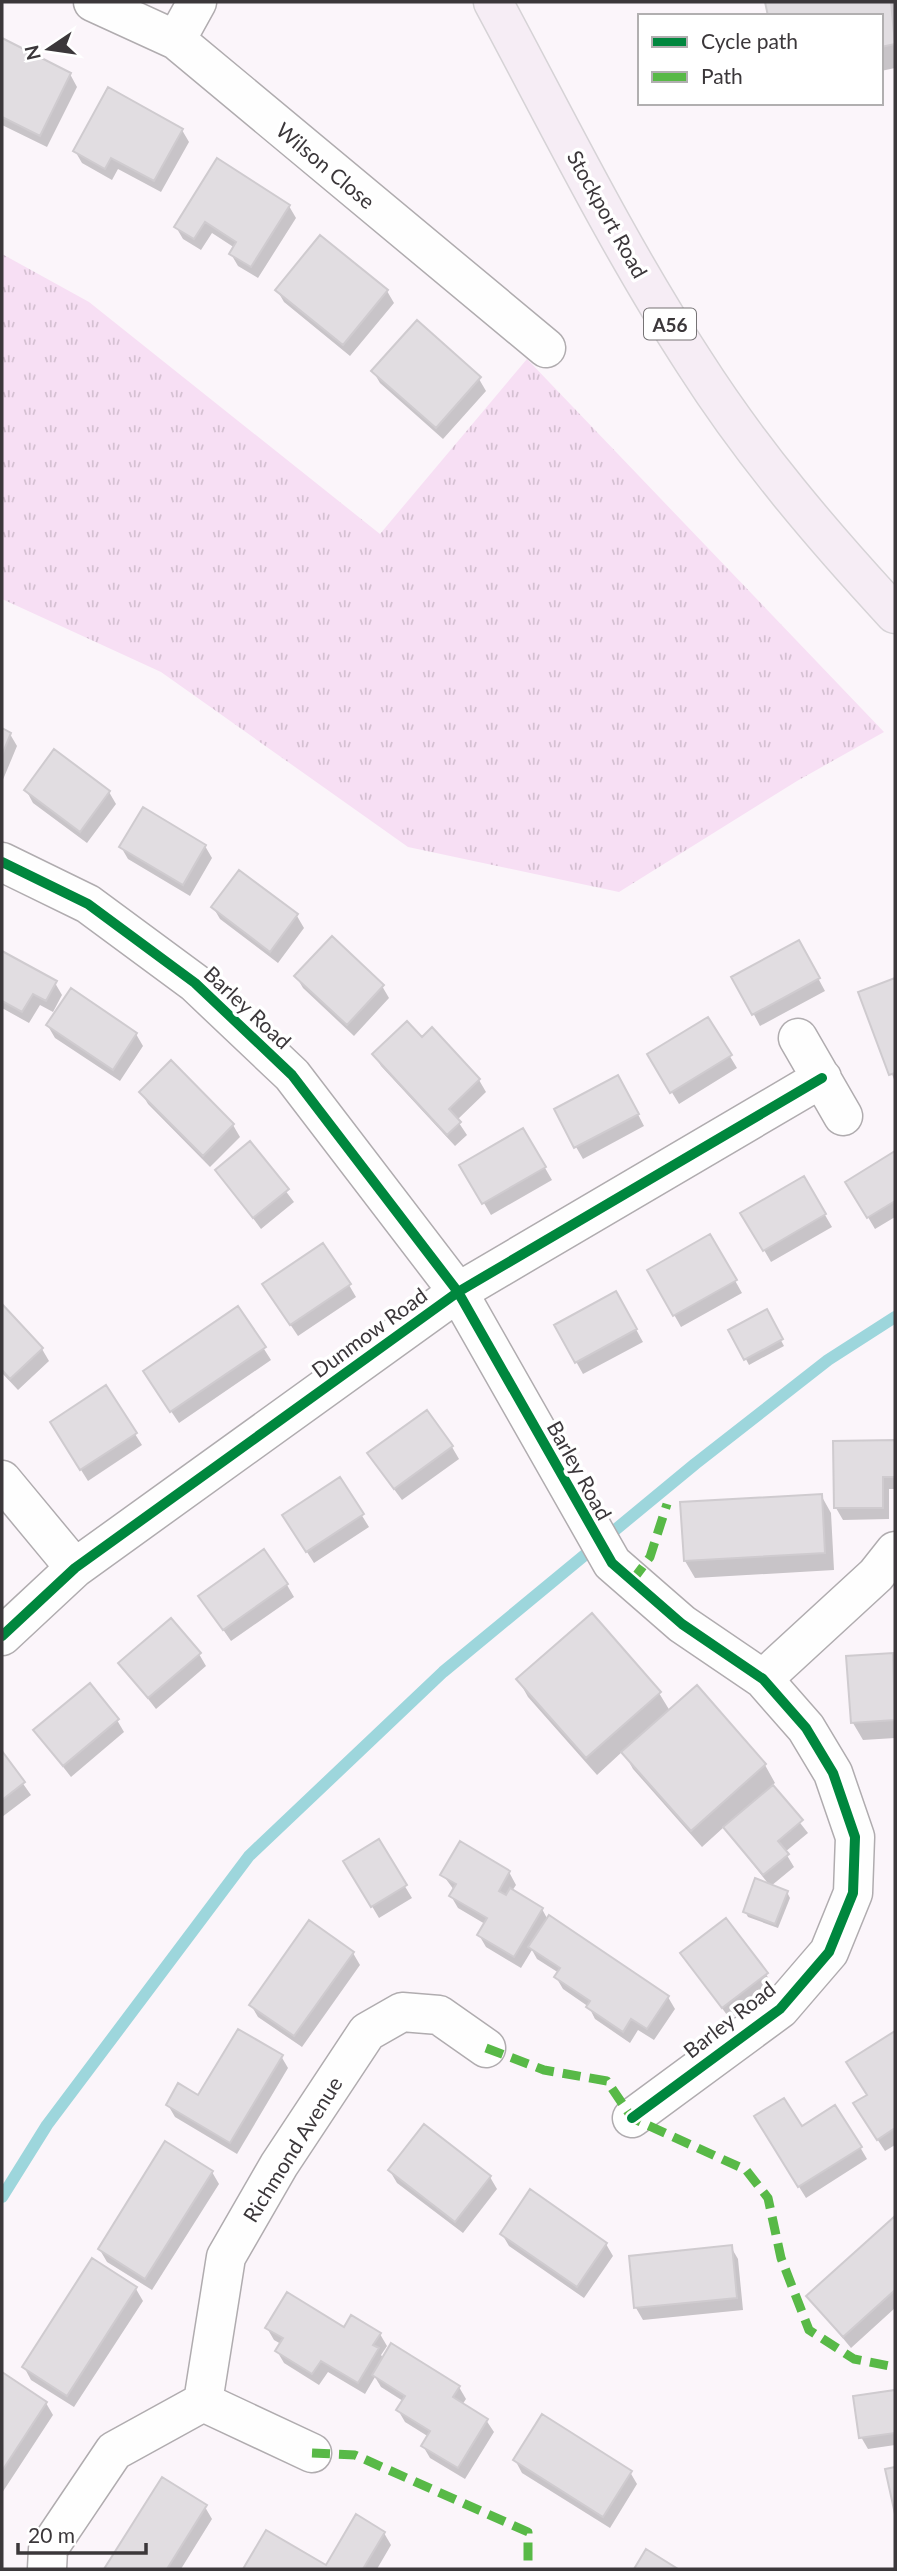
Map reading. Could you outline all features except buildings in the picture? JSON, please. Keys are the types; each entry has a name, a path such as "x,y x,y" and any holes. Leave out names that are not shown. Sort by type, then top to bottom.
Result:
{"main road":[{"name":"Stockport Road","path":"493,2 618,234 694,363 799,508 895,614"}],"street":[{"name":"Wilson Close","path":"93,2 176,40 546,348"},
{"path":"176,40 197,2"},
{"name":"Barley Road","path":"2,862 88,904 195,983 292,1074 458,1292 585,1520 612,1563 682,1624 763,1679 806,1728 833,1773 855,1837 853,1893 829,1952 780,2009 632,2118"},
{"path":"798,1038 843,1116"},
{"name":"Dunmow Road","path":"2,1636 75,1568 458,1292 822,1078"},
{"path":"2,1480 75,1568"},
{"path":"763,1679 889,1572"},
{"name":"Richmond Avenue","path":"203,2402 226,2257 279,2165 367,2032 402,2012 439,2015 485,2048"},
{"path":"47,2569 48,2549 114,2451 203,2402 312,2453"}],"green space":[{"path":"2,254 89,302 380,534 527,359 884,732 797,781 619,892 408,847 161,672 2,599"}],"waterway":[{"path":"2,2197 47,2125 249,1856 443,1672 695,1464 828,1360 895,1317"}],"marked path":[{"path":"632,1581 650,1557 667,1504"},
{"path":"486,2048 544,2070 607,2081 632,2118 746,2170 768,2198 781,2258 809,2330 854,2359 895,2367"},
{"path":"312,2453 355,2455 528,2532 528,2569"}],"cycle path":[{"path":"2,862 88,904 195,983 292,1075 458,1292 612,1563 682,1624 763,1679 806,1728 833,1773 855,1837 853,1893 829,1952 780,2009 632,2118"},
{"path":"2,1636 75,1568 458,1292 822,1078"}]}
